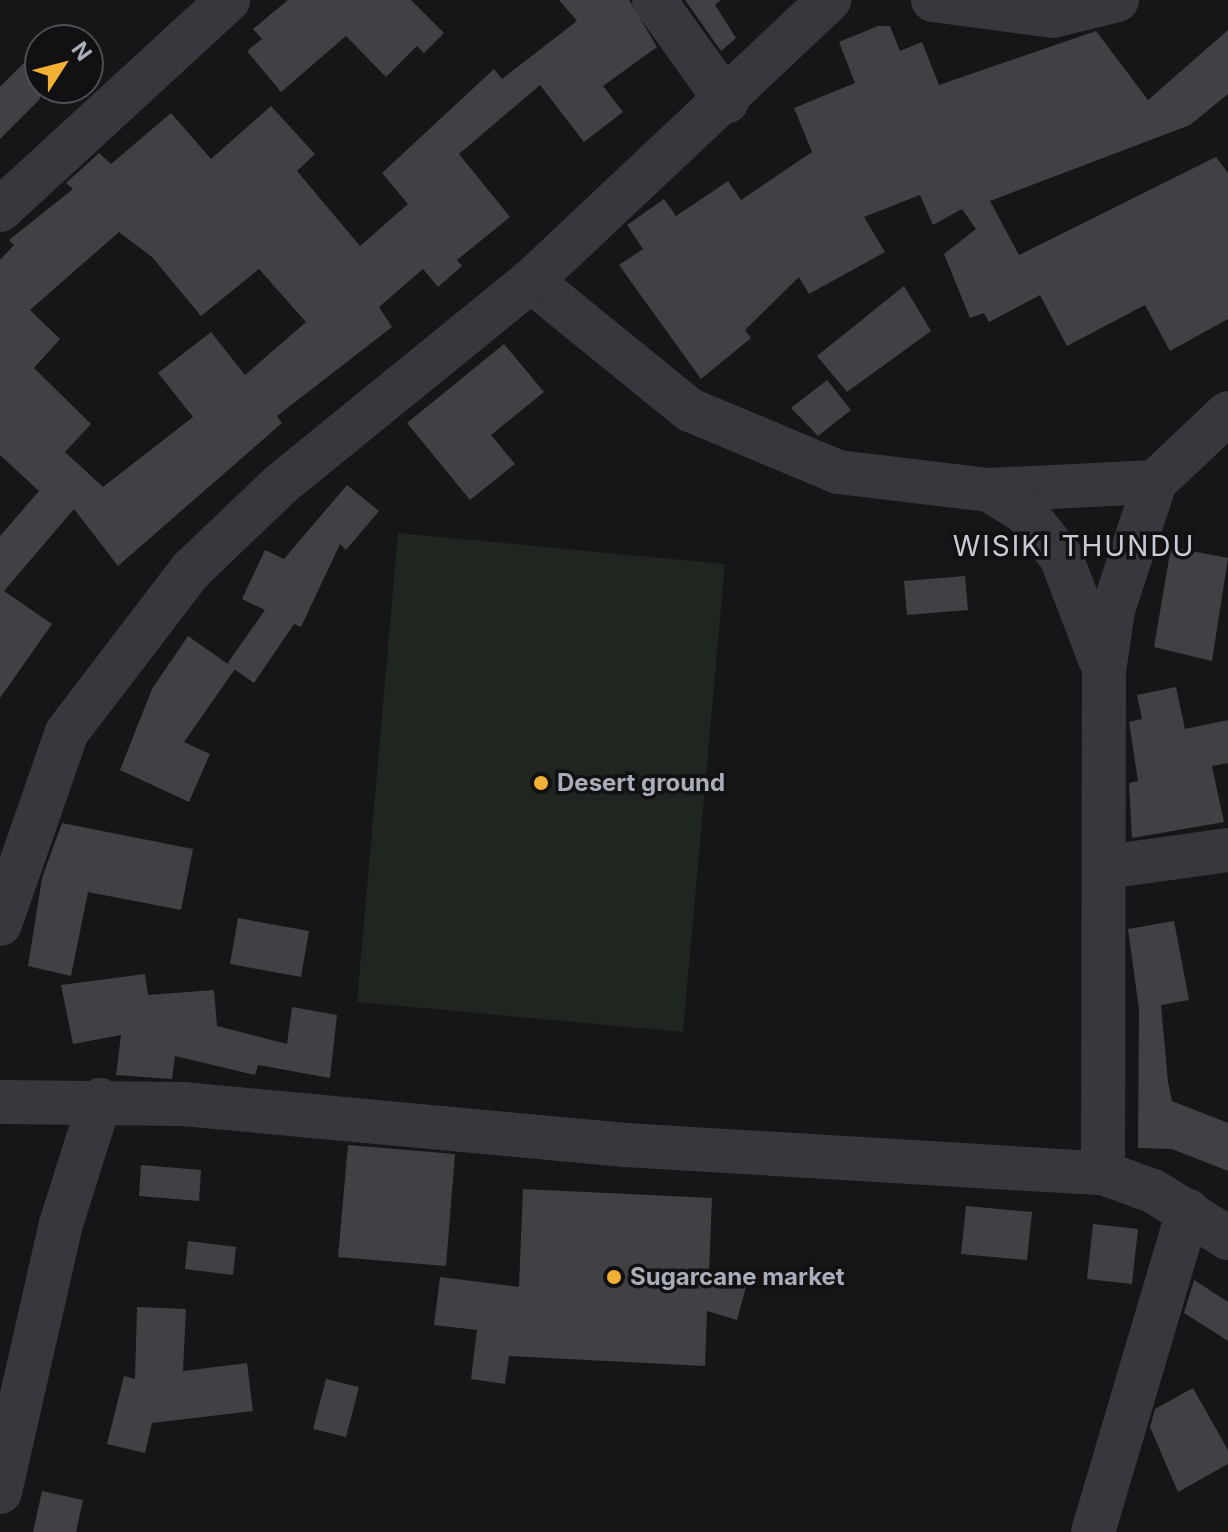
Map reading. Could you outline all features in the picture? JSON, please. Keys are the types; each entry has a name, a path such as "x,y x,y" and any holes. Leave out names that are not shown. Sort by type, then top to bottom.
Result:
{"street":[{"path":"0,210 228,0"},
{"path":"654,0 727,102"},
{"path":"0,924 67,732 191,570 281,484 531,281 727,102 829,0"},
{"path":"933,0 1053,16 1117,0"},
{"path":"531,281 690,410 762,446 838,472 989,490 1155,482"},
{"path":"1103,1173 1104,671 1113,610 1155,482 1228,413"},
{"path":"989,490 1025,512 1061,557 1104,671"},
{"path":"1106,867 1228,850"},
{"path":"0,1492 61,1224 100,1100"},
{"path":"0,1102 100,1100 625,1145 1103,1173 1188,1211 1228,1238"},
{"path":"1093,1532 1188,1211"}],"shaded area":[{"name":"Desert ground","path":"398,533 725,564 683,1032 357,1002"}],"building":[{"path":"288,0 411,0 444,33 424,53 417,46 386,77 346,36 281,92 247,51 262,39 253,29"},
{"path":"559,0 629,0 657,47 603,86 623,112 584,142 540,85 459,154 510,217 457,260 462,266 438,287 423,269 379,307 392,327 277,416 282,423 118,566 74,509 4,591 52,624 0,698 0,536 39,491 0,455 0,260 14,245 9,240 73,189 66,183 99,153 111,164 171,113 211,159 271,106 315,154 297,171 360,246 408,204 382,173 494,69 502,79 577,21","holes":["119,232 152,257 201,316 259,269 306,322 245,375 211,332 158,373 193,417 103,487 65,452 91,424 34,368 60,339 30,310"]},
{"path":"685,0 721,0 715,5 736,38 721,51"},
{"path":"878,26 890,26 900,51 922,42 939,85 1096,31 1148,100 1228,30 1228,94 1190,125 990,201 1019,255 1216,157 1228,173 1228,319 1170,351 1145,305 1067,346 1040,295 989,322 984,313 970,318 944,254 976,229 962,209 933,225 920,195 864,217 885,252 809,294 799,277 745,330 751,338 701,379 619,265 643,249 627,225 664,199 676,216 728,181 741,200 812,152 794,108 855,83 839,42"},
{"path":"24,63 24,104 35,104 0,139 0,87"},
{"path":"904,286 931,331 847,392 817,356"},
{"path":"504,344 544,392 491,435 515,464 470,500 407,423"},
{"path":"827,380 851,410 818,436 791,408"},
{"path":"347,485 379,511 346,550 340,544 301,627 294,624 254,683 227,664 265,610 242,599 265,550 284,559"},
{"path":"1171,547 1228,558 1212,661 1154,647"},
{"path":"965,576 968,610 907,615 904,581"},
{"path":"188,636 235,669 184,742 210,754 189,802 120,770 152,689"},
{"path":"1176,687 1185,729 1228,720 1228,763 1212,766 1224,822 1132,838 1129,783 1138,781 1129,722 1142,719 1137,695"},
{"path":"62,823 193,849 181,910 88,892 71,976 28,966 42,878"},
{"path":"238,918 309,931 301,977 230,964"},
{"path":"1174,921 1189,1000 1161,1005 1172,1101 1228,1123 1228,1171 1172,1149 1138,1148 1139,1009 1128,929"},
{"path":"145,974 148,995 214,990 217,1026 287,1044 292,1007 337,1015 330,1078 258,1065 255,1075 175,1056 172,1079 116,1075 121,1035 73,1044 61,985"},
{"path":"348,1145 455,1154 446,1266 338,1257"},
{"path":"141,1165 201,1170 199,1201 139,1196"},
{"name":"Sugarcane market","path":"523,1189 712,1198 709,1273 747,1283 737,1320 707,1311 705,1366 509,1356 505,1384 471,1379 477,1330 434,1325 440,1277 519,1287"},
{"path":"966,1206 1032,1212 1027,1260 961,1254"},
{"path":"1093,1224 1138,1229 1132,1284 1087,1279"},
{"path":"188,1241 236,1247 233,1275 185,1269"},
{"path":"1194,1280 1228,1302 1228,1341 1184,1313"},
{"path":"137,1307 186,1309 183,1371 247,1363 253,1411 152,1423 145,1453 107,1444 124,1376 135,1379"},
{"path":"326,1379 359,1387 346,1437 313,1429"},
{"path":"1193,1388 1228,1450 1228,1464 1178,1492 1150,1427 1155,1409"},
{"path":"42,1491 83,1500 76,1532 33,1532"}],"place":[{"name":"Desert ground","path":"541,783"},
{"name":"Sugarcane market","path":"614,1277"}],"district":[{"name":"WISIKI THUNDU","path":"1074,546"}]}
